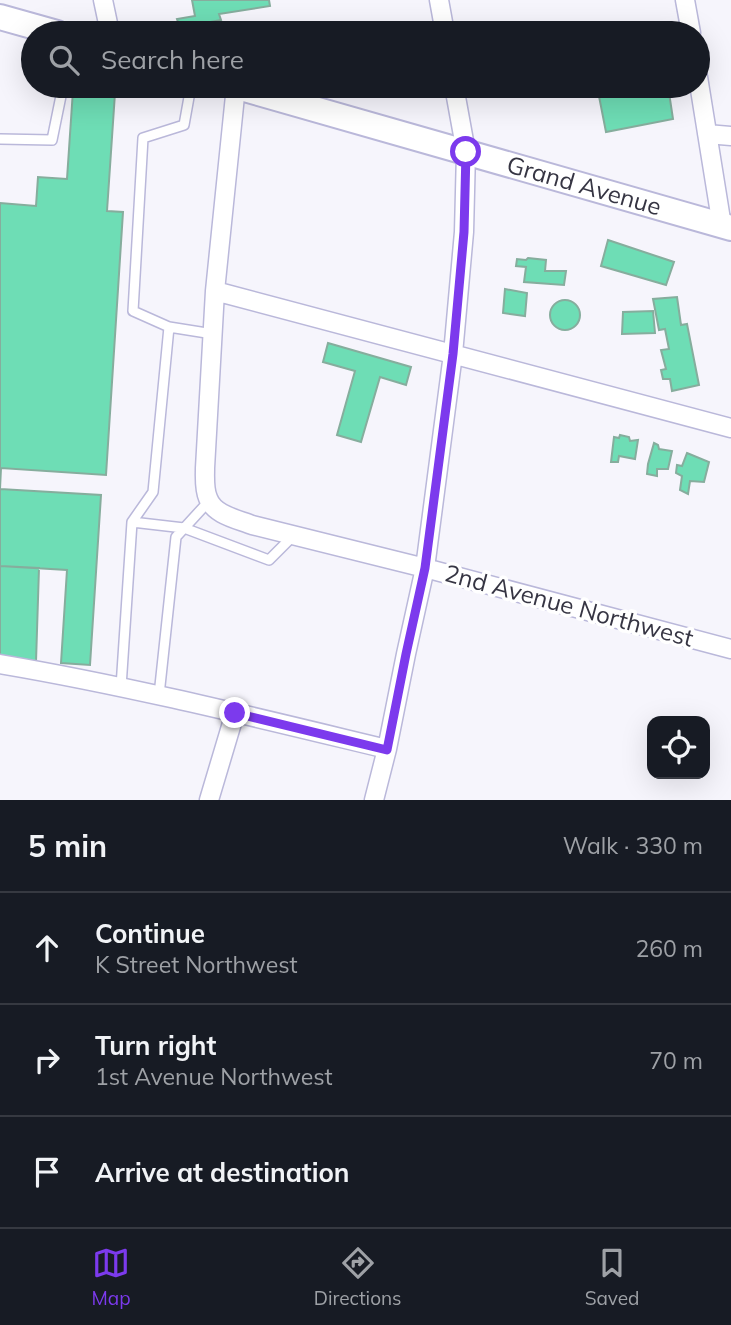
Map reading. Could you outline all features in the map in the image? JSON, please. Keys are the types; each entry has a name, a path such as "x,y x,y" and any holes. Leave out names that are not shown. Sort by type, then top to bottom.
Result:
{"street":[{"path":"103,0 107,21"},
{"path":"439,0 443,21"},
{"path":"685,0 689,21"},
{"path":"0,17 21,23"},
{"path":"209,501 206,494 205,468 215,291 234,98"},
{"name":"Grand Avenue","path":"277,98 727,227"},
{"path":"374,800 425,568 453,354 464,232 466,152 456,98"},
{"path":"701,98 727,227"},
{"path":"707,134 731,136"},
{"path":"215,291 731,428"},
{"name":"2nd Avenue Northwest","path":"209,501 225,515 252,525 731,649"},
{"path":"0,664 159,695 387,750"},
{"path":"209,800 235,713"}],"lane":[{"path":"0,139 52,141 61,98"},
{"path":"189,98 184,125 143,138 133,311 169,327 213,334"},
{"path":"121,687 132,522 153,492 169,327"},
{"path":"159,695 176,537 209,501"},
{"path":"132,522 184,528 269,560 294,535"}],"building":[{"path":"192,0 269,0 270,6 219,14 221,20 177,19 195,16"},
{"path":"72,98 115,98 107,211 123,212 106,475 1,468 0,489 0,203 36,206 38,177 67,179"},
{"path":"599,98 670,98 673,119 606,132"},
{"path":"608,240 674,262 666,285 601,266"},
{"path":"517,259 546,260 545,271 566,271 564,285 524,282 526,267 516,266"},
{"path":"505,289 527,293 525,316 503,313"},
{"path":"677,297 681,325 687,324 699,385 672,391 670,379 663,379 661,370 666,369 661,350 669,349 665,329 659,330 653,299"},
{"path":"565,300 576,304 580,315 576,326 565,330 554,326 550,315 554,304"},
{"path":"653,311 655,333 622,334 623,312"},
{"path":"328,343 411,367 406,385 380,377 361,442 337,435 355,371 323,362"},
{"path":"620,435 629,437 630,441 638,440 635,459 619,456 618,462 611,462 614,437 619,438"},
{"path":"654,443 659,449 672,451 668,469 657,469 657,476 647,474"},
{"path":"687,453 709,462 704,482 690,481 688,494 680,490 682,476 676,473 677,465 682,466"},
{"path":"0,489 101,495 90,665 61,663 67,570 0,566"},
{"path":"0,566 39,568 36,662 0,655"}],"route":[{"path":"235,713 387,750 425,568 453,354 464,232 466,152"}]}
